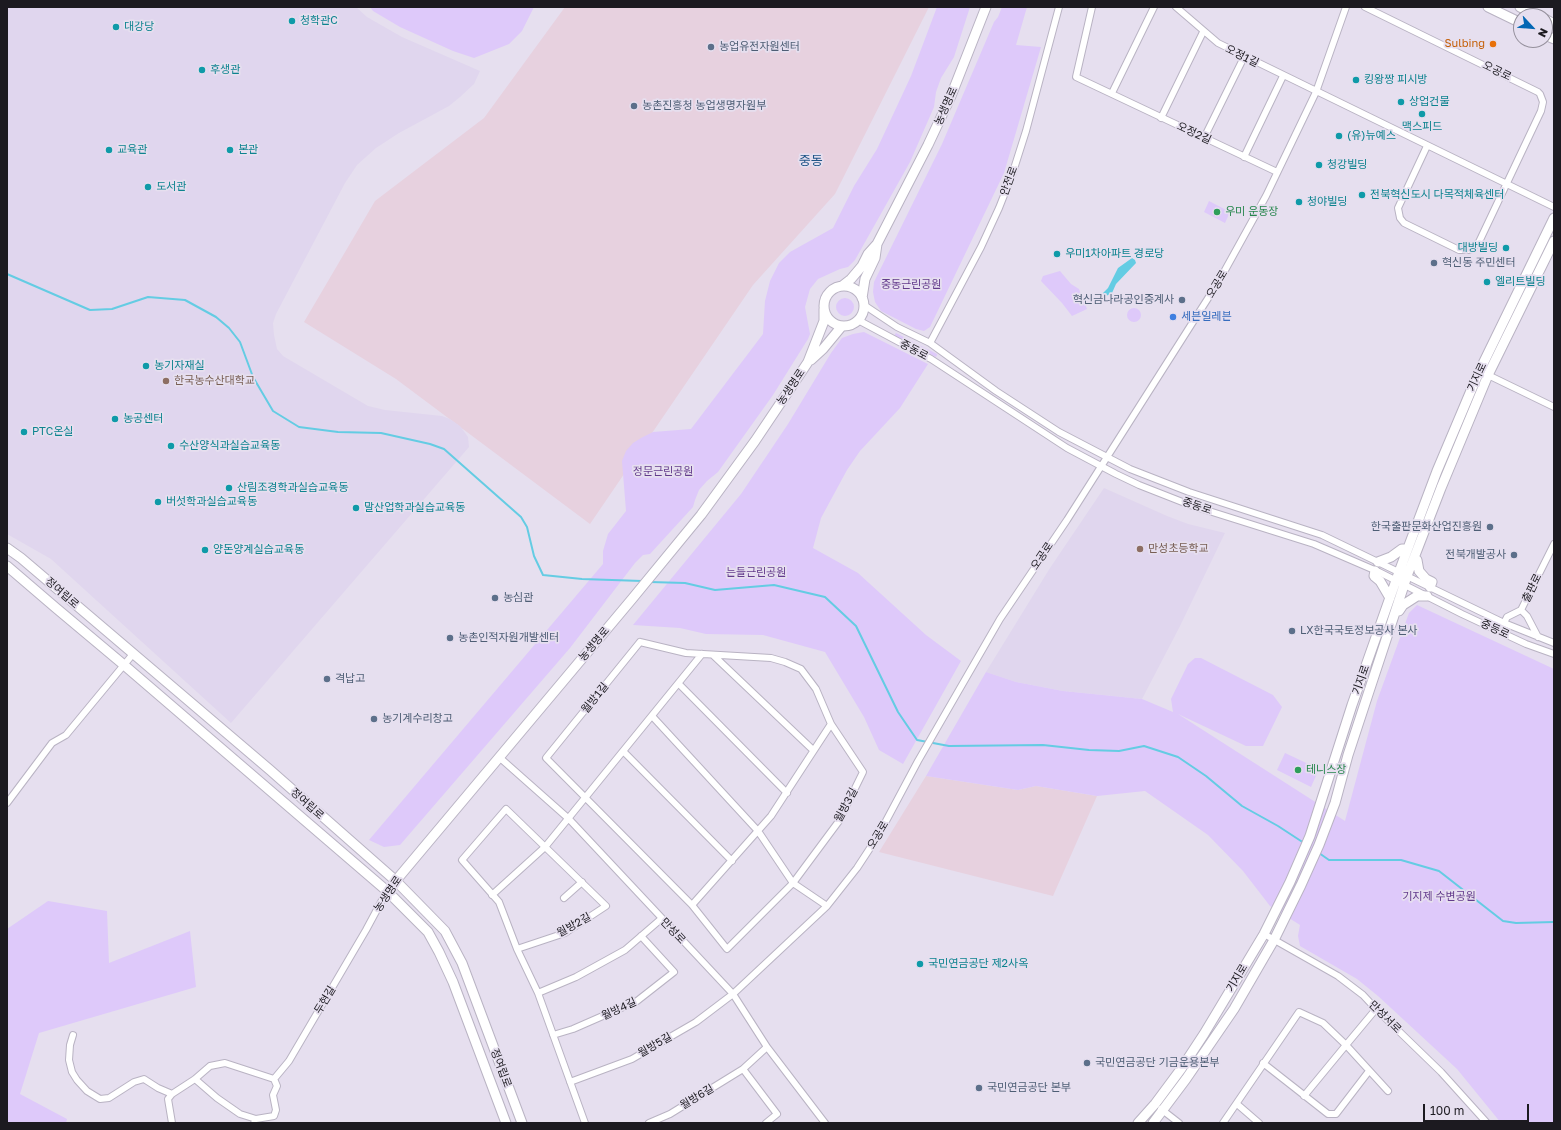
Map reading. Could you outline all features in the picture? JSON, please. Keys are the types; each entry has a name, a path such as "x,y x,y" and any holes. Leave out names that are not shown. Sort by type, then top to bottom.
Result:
{"street":[{"name":"농생명로","path":"877,244 928,145 951,96 986,7"},
{"name":"안전로","path":"930,343 981,247 1012,175 1026,131 1059,7"},
{"name":"오정2길","path":"1092,7 1076,77 1277,172"},
{"path":"1112,93 1154,7"},
{"name":"오정1길","path":"1176,7 1218,44 1316,92"},
{"name":"오공로","path":"733,994 827,906 857,868 878,836 918,761 968,677 1000,619 1107,457 1219,282 1266,196 1316,92 1346,7"},
{"name":"오공로","path":"1365,7 1540,94 1543,102 1541,112 1479,242 1470,250 1459,250 1404,223 1400,218 1398,208 1427,146"},
{"path":"1488,7 1513,19"},
{"path":"1161,118 1203,32"},
{"path":"1204,138 1244,57"},
{"path":"1244,157 1283,76"},
{"path":"1316,92 1554,207"},
{"name":"기지로","path":"1153,1123 1186,1079 1234,1009 1274,940 1319,845 1396,610 1407,549 1437,471 1478,374 1554,218"},
{"name":"기지로","path":"1138,1123 1155,1104 1181,1069 1204,1034 1264,934 1279,905 1310,836 1347,719 1390,598 1414,558 1488,374 1554,241"},
{"path":"808,362 824,321 826,297 830,291 842,286 851,279 862,266 868,254 877,244"},
{"path":"824,309 830,320 842,326 858,320 861,316 865,279 875,258 877,244"},
{"path":"842,286 849,287 858,292 863,302"},
{"name":"중동로","path":"863,302 897,327 930,343 1021,408 1059,432 1139,474 1165,484 1322,535 1376,566 1428,591 1554,643"},
{"name":"중동로","path":"858,320 937,362 1032,426 1080,455 1139,485 1172,498 1314,544 1376,566 1401,578"},
{"path":"808,362 822,349 842,326"},
{"name":"농생명로","path":"371,918 387,891 396,880 701,515 755,441 808,362"},
{"path":"1488,374 1554,407"},
{"name":"출판로","path":"1504,623 1507,617 1521,610 1554,544"},
{"name":"정여립로","path":"7,548 64,594 396,880 445,931 462,963 522,1123"},
{"path":"1390,598 1380,581 1374,576 1376,566 1392,557 1402,549 1407,549"},
{"path":"1396,610 1399,612 1403,605 1417,596 1424,597 1432,582 1426,579 1420,571 1417,560 1414,558"},
{"name":"정여립로","path":"7,566 387,891 428,932 453,982 506,1123"},
{"name":"중동로","path":"1428,591 1462,614 1526,644 1554,654"},
{"path":"54,606 64,594"},
{"name":"출판로","path":"1521,610 1527,616 1538,637"},
{"name":"월방1길","path":"641,854 546,758 640,642 686,653 771,658 801,669"},
{"path":"7,803 52,743 66,735 134,654"},
{"path":"492,895 545,848 702,654"},
{"path":"713,655 813,750"},
{"name":"월방3길","path":"641,854 692,904 727,949 793,883 839,821 863,772 831,724 816,688 801,669"},
{"path":"678,684 787,793"},
{"path":"652,716 758,831 793,883 827,906"},
{"path":"692,904 771,816 831,724"},
{"path":"624,752 732,860"},
{"name":"만성로","path":"499,757 569,820 733,994 767,1047 825,1123"},
{"name":"월방2길","path":"506,809 582,882 606,906 565,933 517,949 499,902 462,860 506,809"},
{"path":"564,898 582,882"},
{"name":"두현길","path":"274,1079 289,1061 366,930 371,918"},
{"path":"538,993 576,977 625,950 661,919"},
{"name":"만성서로","path":"1264,934 1338,976 1363,995 1441,1072 1487,1123"},
{"name":"월방4길","path":"553,1035 573,1029 637,1001 674,972 641,936"},
{"path":"517,949 538,993 585,1121"},
{"name":"월방5길","path":"570,1082 632,1059 696,1022 733,994"},
{"path":"1304,1096 1376,1009"},
{"path":"1224,1123 1263,1063 1299,1012 1323,1023 1346,1045 1388,1091"},
{"path":"73,1035 70,1045 69,1060 72,1072 87,1091 100,1099 109,1098 134,1082 144,1079 158,1088 172,1094"},
{"name":"월방6길","path":"649,1123 670,1114 743,1069 767,1047"},
{"path":"172,1123 168,1099 172,1094 195,1079 210,1066 225,1063 274,1079 277,1086 273,1095 276,1110 274,1116 255,1121 240,1114 217,1098 195,1079"},
{"path":"1263,1063 1328,1114 1336,1114 1369,1071"},
{"path":"743,1069 777,1114 766,1123"},
{"path":"1155,1104 1179,1123"},
{"path":"1237,1104 1259,1123"}],"shaded area":[{"name":"한국농수산대학교","path":"7,7 356,7 367,17 402,37 480,71 474,84 449,106 399,133 376,148 357,165 345,183 276,314 273,323 277,349 283,356 368,406 385,410 442,416 450,419 460,426 468,437 469,447 231,723 51,559 7,534"},
{"path":"565,7 929,7 835,194 753,285 590,524 396,379 304,322 375,201 484,118"},
{"path":"1104,488 1188,524 1225,533 1179,628 1142,699 1063,691 1016,682 986,672 1050,568"},
{"path":"926,776 1018,790 1036,786 1097,796 1053,896 879,852"}],"green space":[{"path":"370,7 534,7 522,31 509,44 474,58 453,51 400,27 373,11"},
{"name":"정문근린공원","path":"937,7 970,7 954,57 941,78 936,92 934,107 910,162 855,260 848,267 818,279 810,289 805,307 810,334 773,395 718,472 699,490 693,507 650,554 643,555 635,563 570,648 400,845 384,847 369,840 603,564 603,551 608,534 626,511 622,461 626,451 633,443 653,432 691,429 763,334 765,301 770,281 779,263 790,252 833,228 854,186 877,149 911,76"},
{"name":"중동근린공원","path":"1002,7 1027,7 1016,45 1041,47 1004,173 930,327 924,331 916,329 881,311 875,302 873,292 874,282 942,144 994,22"},
{"name":"우미 운동장","path":"1209,201 1230,212 1225,223 1204,212"},
{"path":"1060,271 1071,284 1079,289 1087,309 1072,316 1041,281 1043,276"},
{"path":"845,298 851,301 854,307 851,313 845,316 839,313 836,307 839,301"},
{"path":"1134,308 1139,310 1141,315 1139,320 1134,322 1129,320 1127,315 1129,310"},
{"name":"는들근린공원","path":"864,332 928,364 900,408 860,451 847,470 821,518 813,548 858,573 926,635 961,661 903,764 879,750 864,717 825,652 763,635 706,634 680,628 633,625 741,494 788,424 831,353 842,338"},
{"path":"896,333 937,354 936,357 894,336"},
{"name":"기지제 수변공원","path":"1417,605 1554,669 1554,1123 1501,1123 1457,1069 1378,996 1357,979 1300,946 1298,936 1300,925 1270,906 1243,871 1208,835 1145,791 1097,796 1036,786 1018,790 926,776 986,672 1016,682 1063,691 1142,699 1173,712 1171,699 1188,664 1195,658 1201,658 1273,695 1282,707 1263,746 1246,746 1178,714 1345,821 1377,701 1409,613"},
{"name":"테니스장","path":"1285,753 1319,769 1311,787 1277,770"},
{"path":"48,901 107,911 109,963 190,931 196,987 39,1033 20,1094 67,1119 66,1123 7,1123 7,929"}],"water":[{"path":"1132,258 1136,263 1116,284 1112,293 1106,296 1103,301 1098,298 1108,288 1118,268"}],"waterway":[{"path":"7,274 90,310 112,309 148,297 185,300 216,317 229,328 240,342 253,377 273,411 299,427 338,432 381,433 430,444 444,449 521,517 527,527 534,556 543,575 582,579 642,581"},
{"path":"650,582 685,583 715,590 774,585 825,597 856,626 898,712 917,740 949,746 1043,745 1089,750 1119,751 1144,746 1178,757 1206,776 1242,806 1278,826 1304,843"},
{"path":"1319,853 1329,860 1401,860 1439,871 1503,921 1516,923 1554,922"}],"place":[{"name":"청학관C","path":"292,21"},
{"name":"대강당","path":"116,27"},
{"name":"Sulbing","path":"1493,44"},
{"name":"농업유전자원센터","path":"711,47"},
{"name":"후생관","path":"202,70"},
{"name":"킹왕짱 피시방","path":"1356,80"},
{"name":"상업건물","path":"1401,102"},
{"name":"농촌진흥청 농업생명자원부","path":"634,106"},
{"name":"맥스피드","path":"1422,114"},
{"name":"(유)뉴예스","path":"1339,136"},
{"name":"교육관","path":"109,150"},
{"name":"본관","path":"230,150"},
{"name":"청강빌딩","path":"1319,165"},
{"name":"도서관","path":"148,187"},
{"name":"전북혁신도시 다목적체육센터","path":"1362,195"},
{"name":"청야빌딩","path":"1299,202"},
{"name":"우미 운동장","path":"1217,212"},
{"name":"대방빌딩","path":"1506,248"},
{"name":"우미1차아파트 경로당","path":"1057,254"},
{"name":"혁신동 주민센터","path":"1434,263"},
{"name":"엘리트빌딩","path":"1487,282"},
{"name":"혁신금나라공인중계사","path":"1182,300"},
{"name":"세븐일레븐","path":"1173,317"},
{"name":"농기자재실","path":"146,366"},
{"name":"한국농수산대학교","path":"166,381"},
{"name":"농공센터","path":"115,419"},
{"name":"PTC온실","path":"24,432"},
{"name":"수산양식과실습교육동","path":"171,446"},
{"name":"산림조경학과실습교육동","path":"229,488"},
{"name":"버섯학과실습교육동","path":"158,502"},
{"name":"말산업학과실습교육동","path":"356,508"},
{"name":"한국출판문화산업진흥원","path":"1490,527"},
{"name":"만성초등학교","path":"1140,549"},
{"name":"양돈양계실습교육동","path":"205,550"},
{"name":"전북개발공사","path":"1514,555"},
{"name":"농심관","path":"495,598"},
{"name":"LX한국국토정보공사 본사","path":"1292,631"},
{"name":"농촌인적자원개발센터","path":"450,638"},
{"name":"격납고","path":"327,679"},
{"name":"농기계수리창고","path":"374,719"},
{"name":"테니스장","path":"1298,770"},
{"name":"국민연금공단 제2사옥","path":"920,964"},
{"name":"국민연금공단 기금운용본부","path":"1087,1063"},
{"name":"국민연금공단 본부","path":"979,1088"}],"district":[{"name":"중동","path":"811,161"}]}
